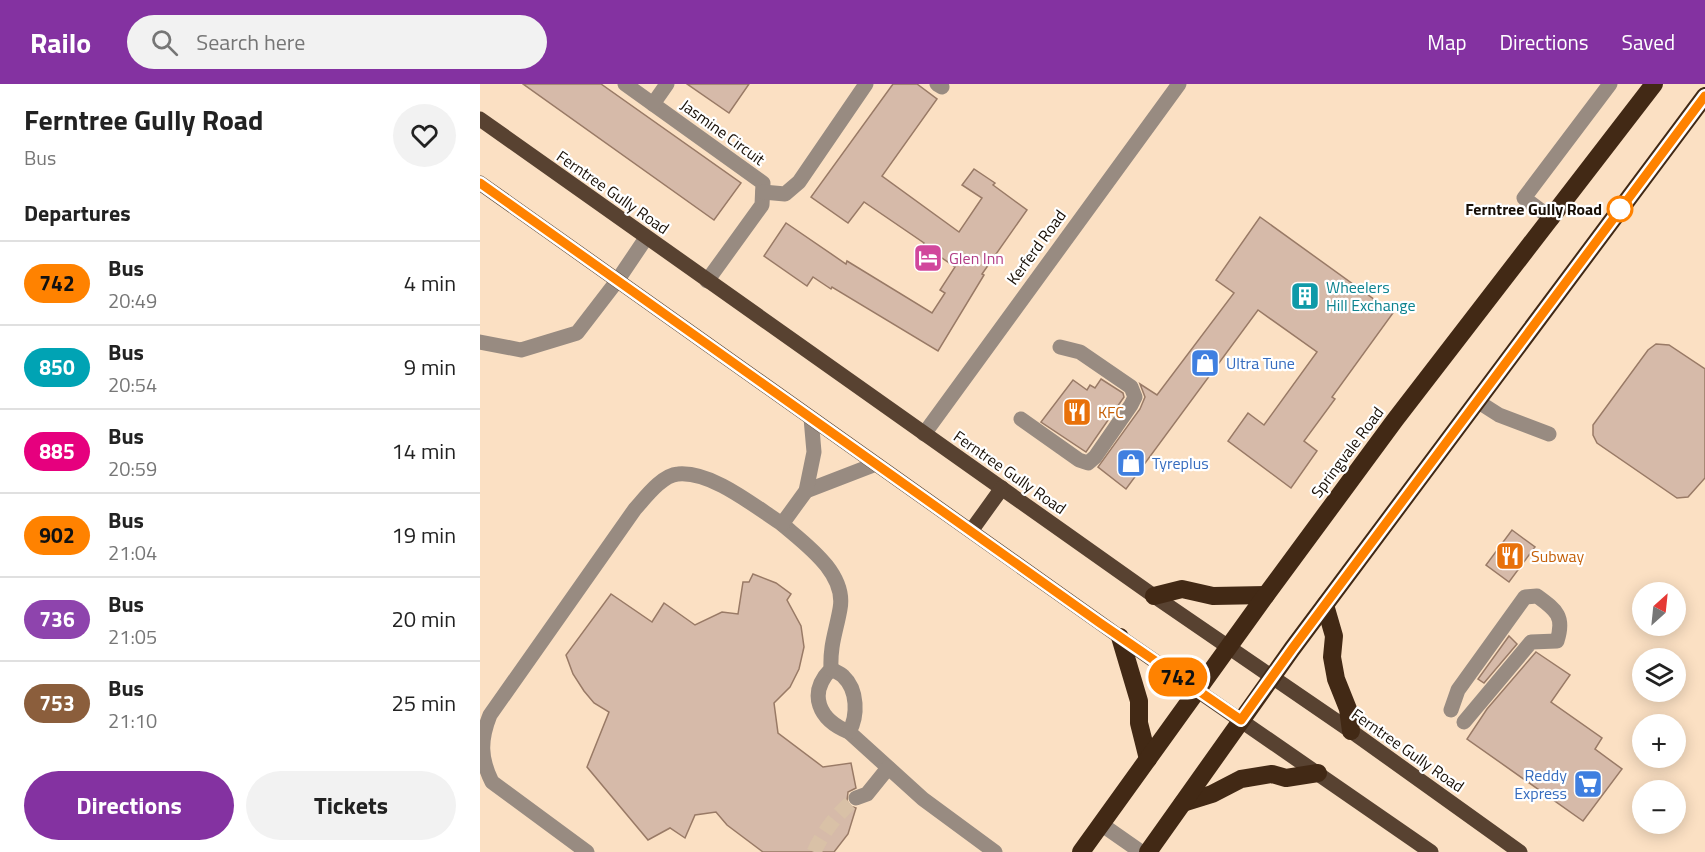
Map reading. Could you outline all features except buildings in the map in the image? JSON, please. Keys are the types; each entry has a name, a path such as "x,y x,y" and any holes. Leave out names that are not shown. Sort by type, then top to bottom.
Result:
{"highway":[{"name":"Springvale Road","path":"1081,852 1395,420 1654,84"},
{"path":"1148,852 1325,605 1705,96"},
{"path":"1154,596 1182,589 1213,596 1266,595"},
{"path":"1325,605 1334,636 1332,657 1336,679 1348,709 1351,731"},
{"path":"1120,637 1139,700 1139,723 1148,759"},
{"path":"1183,803 1212,794 1241,779 1272,774 1286,778 1318,773"}],"main road":[{"name":"Ferntree Gully Road","path":"480,119 1520,852"},
{"path":"480,183 1120,637 1431,852"},
{"path":"971,531 1002,488"}],"street":[{"name":"Jasmine Circuit","path":"625,84 763,183 762,205 707,281"},
{"path":"653,104 667,84"},
{"name":"Jasmine Circuit","path":"763,192 785,194 799,182 866,84"},
{"name":"Kerferd Road","path":"924,434 1179,84"},
{"path":"1552,219 1524,198 1610,84"},
{"path":"480,342 521,350 577,333 617,281 646,237"},
{"path":"1021,419 1079,460 1088,463 1095,458 1131,405 1135,397 1131,387 1080,352 1060,347"},
{"path":"1478,401 1499,415 1549,434"},
{"path":"782,524 806,491 814,452 811,418"},
{"path":"806,491 876,464"},
{"path":"587,852 492,782 483,768 481,746 483,730 490,715 635,509 654,487 676,474 702,477 732,492 782,524 821,557 836,582 841,607 830,652 831,669 818,687 821,711 836,727 849,732 923,800 995,852"},
{"path":"1451,710 1458,690 1525,597 1537,596 1554,609 1561,627 1557,641 1531,642 1464,722"},
{"path":"831,669 844,676 855,697 854,722 849,732"},
{"path":"856,798 867,794 888,768"},
{"path":"1101,824 1141,852"}],"tunnel":[{"path":"814,852 832,822 856,798"}],"bus line":[{"name":"742","path":"480,183 1100,623 1241,720 1705,96"}],"place":[{"name":"Ferntree Gully Road","path":"1620,209"},
{"name":"Glen Inn","path":"928,258"},
{"name":"Wheelers Hill Exchange","path":"1305,296"},
{"name":"Ultra Tune","path":"1205,363"},
{"name":"KFC","path":"1077,412"},
{"name":"Tyreplus","path":"1131,463"},
{"name":"Subway","path":"1510,556"},
{"name":"Reddy Express","path":"1588,784"}]}
